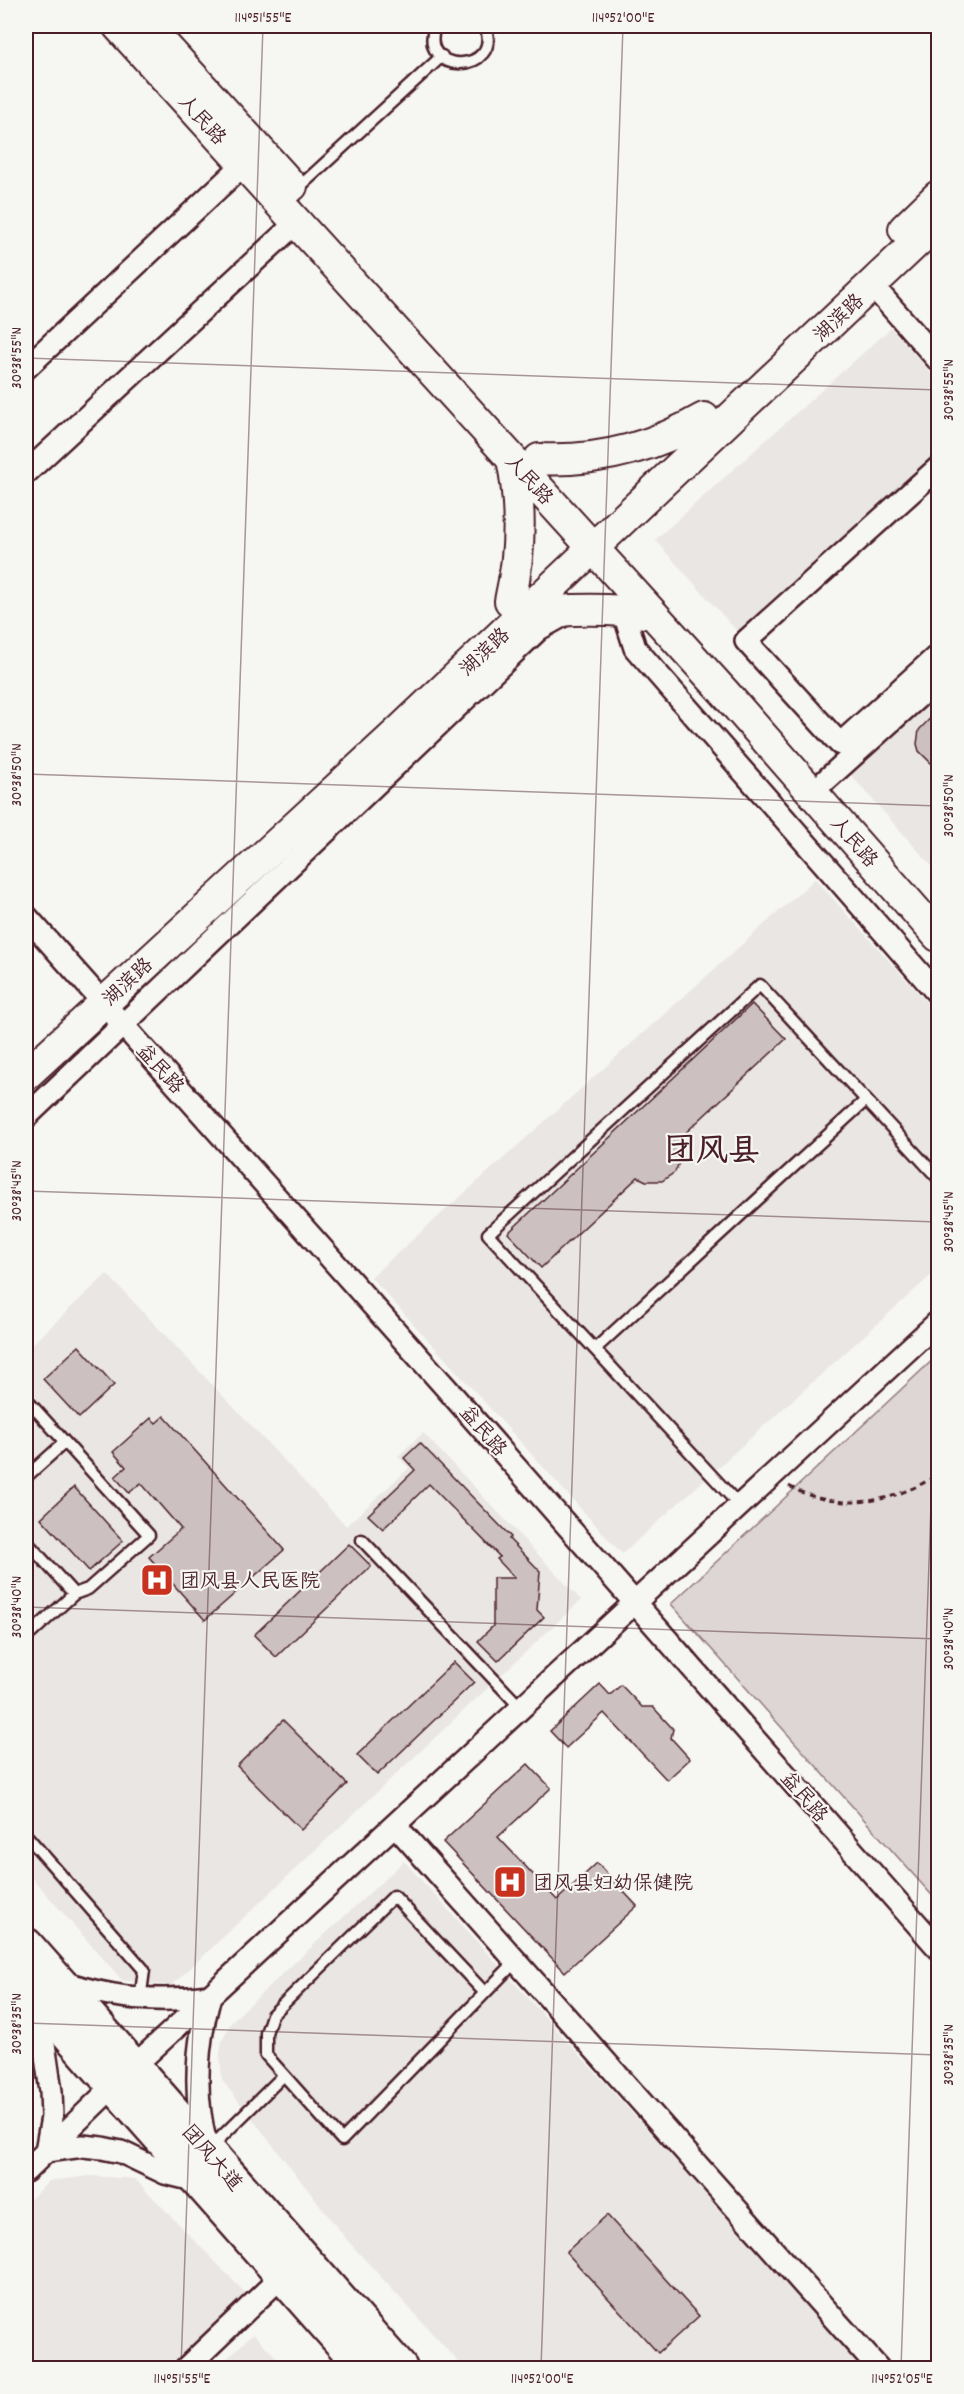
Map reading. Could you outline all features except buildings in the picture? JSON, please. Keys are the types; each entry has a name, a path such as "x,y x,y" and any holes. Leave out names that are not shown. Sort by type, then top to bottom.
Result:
{"main road":[{"name":"团风大道","path":"26,1945 40,1988 124,2076 203,2166 400,2368"},
{"name":"团风大道","path":"203,2166 282,2276 364,2368"}],"street":[{"name":"人民路","path":"118,26 297,222 525,459 826,780 939,907"},
{"name":"人民路","path":"147,26 296,190 525,459"},
{"path":"26,368 244,164"},
{"name":"湖滨路","path":"594,534 704,418 939,196"},
{"path":"26,474 297,222"},
{"name":"湖滨路","path":"26,1075 97,996 594,534 939,222"},
{"path":"872,285 939,360"},
{"path":"653,614 623,610 517,608 520,526 518,492 525,459 581,459 622,453 665,439 704,418"},
{"path":"939,468 746,641 840,744 939,656"},
{"name":"人民路","path":"594,534 653,614 939,936"},
{"path":"26,1117 539,628 575,609"},
{"path":"623,610 635,648 939,994"},
{"path":"826,780 939,679"},
{"name":"益民路","path":"26,916 939,1948"},
{"name":"湖滨路","path":"26,1049 97,996"},
{"path":"26,2171 210,1996 939,1322"},
{"path":"395,1825 878,2368"},
{"path":"46,2151 52,2117 40,1988 97,1993 140,2000 175,2000 210,1996"},
{"path":"46,2151 83,2146 102,2148 121,2152 165,2173 203,2166 197,2080 200,2038 210,1996"},
{"path":"186,2368 282,2276"}],"lane":[{"path":"435,26 434,45 441,57 452,63 461,64 478,58 487,43 485,26"},
{"path":"296,190 441,57"},
{"path":"740,1506 488,1234 759,985 939,1178"},
{"path":"595,1349 866,1100"},
{"path":"26,1399 148,1535 88,1589 74,1594 26,1638"},
{"path":"26,1477 65,1442"},
{"path":"362,1540 521,1708"},
{"path":"26,1541 74,1594"},
{"path":"26,1835 144,1970 140,2000"},
{"path":"485,1993 394,1896 272,2015 266,2033 266,2055 342,2140 516,1962"},
{"path":"203,2166 284,2075"}],"path":[{"path":"773,1475 810,1495 824,1499 855,1502 886,1498 939,1474"}],"shaded area":[{"path":"891,328 938,381 938,468 746,641 655,540"},
{"path":"938,696 938,873 850,774"},
{"path":"815,879 938,1015 938,1269 622,1554 371,1277"},
{"name":"团风县人民医院","path":"107,1274 346,1526 409,1468 398,1456 423,1433 581,1600 171,1986 122,1980 26,1871 26,1350"},
{"path":"938,1355 938,1902 671,1604"},
{"path":"404,1861 863,2368 464,2368 348,2241 222,2080 220,2054 222,2041 232,2021"},
{"path":"90,2176 135,2179 250,2298 176,2368 26,2368 26,2204 49,2181"},
{"path":"253,2334 287,2368 217,2368"}],"place":[{"name":"团风县人民医院","path":"157,1580"},
{"name":"团风县妇幼保健院","path":"510,1882"}],"district":[{"name":"团风县","path":"712,1149"}]}
